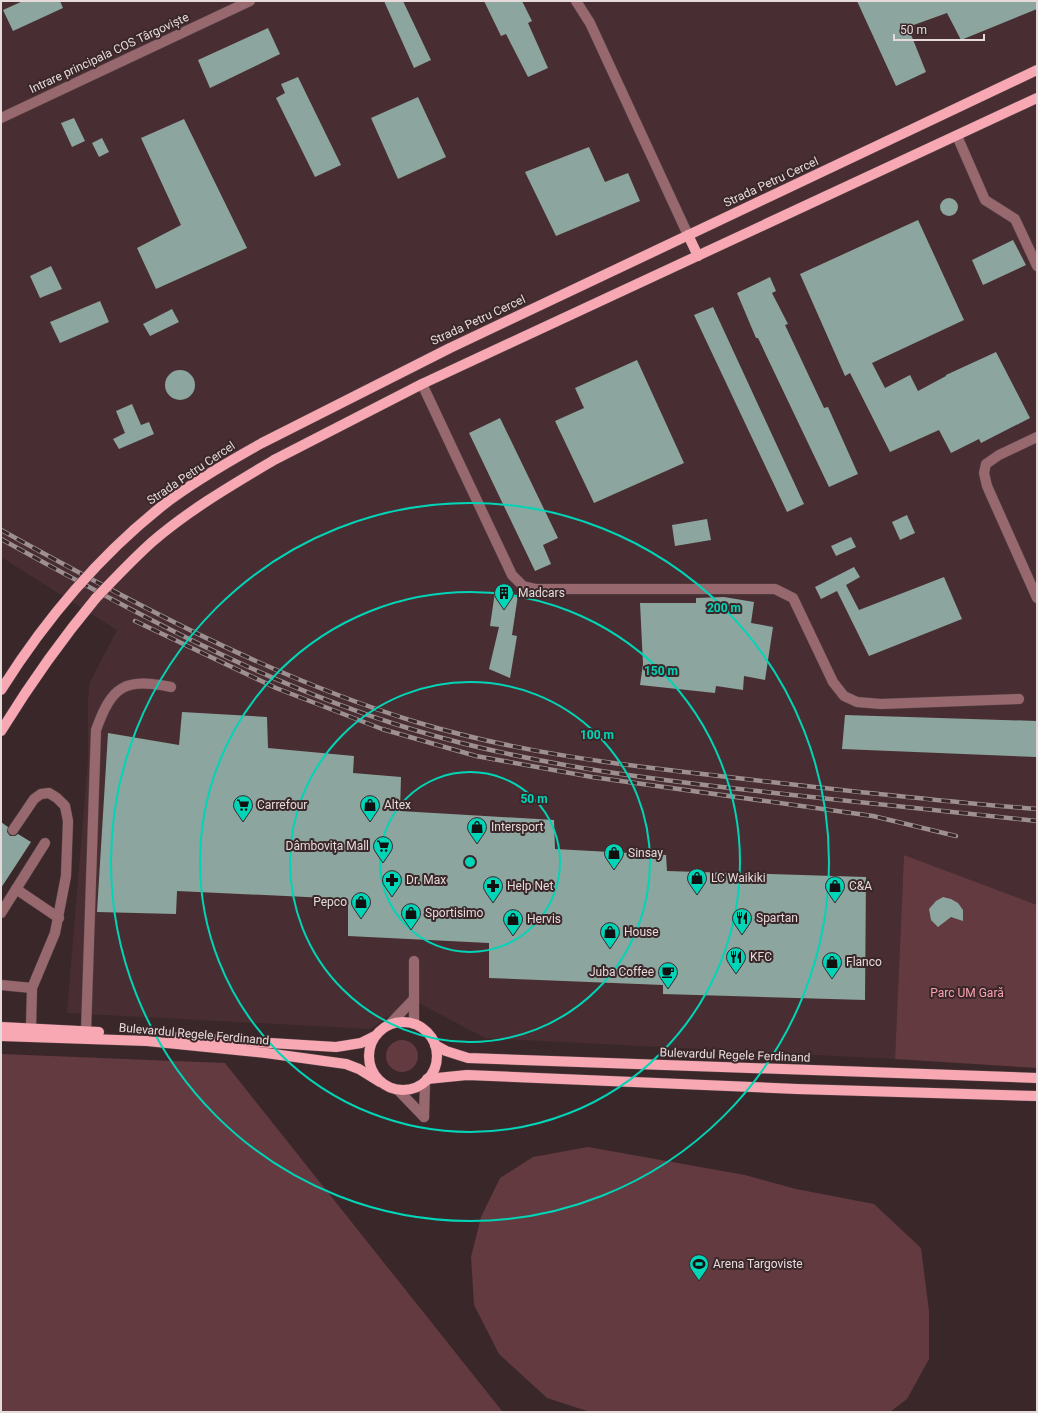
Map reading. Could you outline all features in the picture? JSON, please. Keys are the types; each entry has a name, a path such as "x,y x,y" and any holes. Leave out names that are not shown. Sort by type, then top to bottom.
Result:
{"main road":[{"name":"Strada Petru Cercel","path":"1,690 18,662 62,605 103,560 131,533 164,505 262,442 450,348 1037,70"},
{"path":"1,731 37,674 68,632 96,598 152,542 207,501 274,460 422,384 1037,98"},
{"path":"688,235 698,256"},
{"path":"380,1082 374,1075 369,1065 370,1044 375,1036 389,1025 406,1022 414,1024"},
{"name":"Bulevardul Regele Ferdinand","path":"414,1024 427,1032 435,1045 446,1051 468,1058 1037,1078"},
{"name":"Bulevardul Regele Ferdinand","path":"1,1027 336,1047 361,1043 375,1036"},
{"name":"Bulevardul Regele Ferdinand","path":"1,1036 147,1041 266,1053 346,1064 359,1069 380,1082 398,1090"},
{"path":"426,1081 436,1065 435,1045"},
{"path":"398,1090 409,1090 426,1081 462,1075 797,1089 1037,1096"}],"lane":[{"name":"Intrare principala COS Târgoviște","path":"1,118 250,1"},
{"path":"576,1 590,23 688,235"},
{"path":"957,136 985,200 1015,219 1037,266"},
{"path":"422,384 512,575 523,586 536,590 774,589 793,598 833,682 844,696 857,702 881,704 1019,699"},
{"path":"1037,437 999,455 986,464 984,473 987,486 1037,598"},
{"path":"86,1032 96,730 104,707 113,694 124,687 137,683 171,687"},
{"path":"13,830 34,799 41,794 48,793 65,806 68,821 66,876 55,933 32,988 31,1028"},
{"path":"1,914 45,843"},
{"path":"16,889 59,918"},
{"path":"414,961 414,1024"},
{"path":"1,985 32,988"},
{"path":"389,1025 413,1000"},
{"path":"398,1090 424,1117 426,1081"}],"shaded area":[{"path":"1,1 1037,1 1037,905 904,855 895,1059 485,1038 413,1000 370,1029 67,1013 88,760 88,700 90,682 117,630 1,557"}],"green space":[{"name":"Parc UM Gară","path":"904,855 1037,905 1037,1068 895,1059"},
{"path":"399,1040 405,1040 415,1047 418,1056 417,1062 411,1069 405,1072 399,1072 389,1065 386,1059 386,1053 393,1043"},
{"path":"1,1054 225,1063 502,1411 1,1412"},
{"name":"Arena Targoviste","path":"588,1147 745,1175 796,1189 874,1204 921,1248 929,1311 929,1359 907,1399 890,1412 590,1412 547,1398 499,1354 474,1305 471,1257 481,1217 500,1178 533,1157"}],"building":[{"path":"23,1 60,1 63,8 13,31 3,10"},
{"path":"384,1 403,1 431,60 414,68"},
{"path":"484,1 522,1 532,21 528,23 548,68 528,77 506,34 501,36"},
{"path":"857,1 1037,1 1037,9 961,40 947,13 908,27 926,72 896,86"},
{"path":"268,28 280,54 210,88 198,60"},
{"path":"298,77 341,165 315,177 276,98 285,93 281,84"},
{"path":"418,97 446,157 398,179 371,118"},
{"path":"74,118 85,141 72,147 61,123"},
{"path":"184,119 247,248 156,289 137,248 181,225 141,138"},
{"path":"102,138 109,152 99,157 92,143"},
{"path":"589,147 605,182 628,173 640,201 556,236 525,172"},
{"path":"949,198 955,201 958,207 955,213 949,216 943,213 940,207 943,201"},
{"path":"918,220 964,320 872,363 885,388 910,375 918,391 946,375 996,352 1030,418 981,443 979,439 951,453 939,430 890,452 850,373 845,376 800,274"},
{"path":"1013,240 1026,265 983,285 972,260"},
{"path":"51,266 62,289 40,298 30,276"},
{"path":"770,277 776,291 772,293 788,324 785,325 824,408 828,407 858,474 829,487 758,338 756,338 737,293"},
{"path":"100,301 109,322 60,343 50,322"},
{"path":"713,307 804,504 787,512 694,315"},
{"path":"172,309 179,322 150,336 143,324"},
{"path":"637,360 684,463 594,503 555,421 584,408 575,388"},
{"path":"180,370 191,374 195,385 191,396 180,400 169,396 165,385 169,374"},
{"path":"132,404 141,425 149,422 154,434 119,449 113,439 125,433 116,411"},
{"path":"500,418 558,538 543,545 551,564 535,571 469,433"},
{"path":"907,515 915,533 900,540 892,522"},
{"path":"707,519 711,540 675,546 672,525"},
{"path":"851,537 856,547 836,556 831,546"},
{"path":"854,567 860,577 846,585 859,610 944,577 962,619 869,656 837,591 821,599 815,587"},
{"path":"495,592 518,595 512,635 517,636 510,678 489,669 499,627 490,626"},
{"path":"724,597 754,602 751,623 773,627 765,680 744,676 743,690 716,686 715,693 640,685 643,664 640,603 696,603 696,598"},
{"name":"Dâmbovița Mall","path":"182,712 267,717 268,748 354,756 353,773 401,777 400,811 554,820 555,849 666,855 667,871 866,877 865,1000 663,994 663,985 489,978 489,943 348,936 348,899 177,891 176,914 97,912 108,733 179,745"},
{"path":"845,715 1037,721 1037,757 842,749"},
{"path":"1,822 8,827 7,832 10,836 15,836 18,834 31,842 1,888"},
{"path":"943,897 958,903 963,910 963,921 951,917 938,927 931,920 929,909 936,901"}],"railway":[{"path":"1,530 102,585 204,637 256,661 362,704 454,733 570,757 649,768 882,794 1037,809"},
{"path":"1,539 151,620 252,669 357,711 411,729 454,741 542,761 632,776 1037,821"},
{"path":"135,621 276,688 382,729 476,756 592,777 873,816 956,836"}],"place":[{"name":"Madcars","path":"504,610"},
{"name":"Carrefour","path":"243,822"},
{"name":"Altex","path":"370,822"},
{"name":"Intersport","path":"477,844"},
{"name":"Dâmbovița Mall","path":"383,863"},
{"name":"Sinsay","path":"614,870"},
{"name":"LC Waikiki","path":"697,895"},
{"name":"Dr. Max","path":"392,897"},
{"name":"Help Net","path":"493,903"},
{"name":"C&A","path":"835,903"},
{"name":"Pepco","path":"361,919"},
{"name":"Sportisimo","path":"411,930"},
{"name":"Spartan","path":"742,935"},
{"name":"Hervis","path":"513,936"},
{"name":"House","path":"610,949"},
{"name":"KFC","path":"736,974"},
{"name":"Flanco","path":"832,979"},
{"name":"Juba Coffee","path":"668,989"},
{"name":"Arena Targoviste","path":"699,1281"}]}
